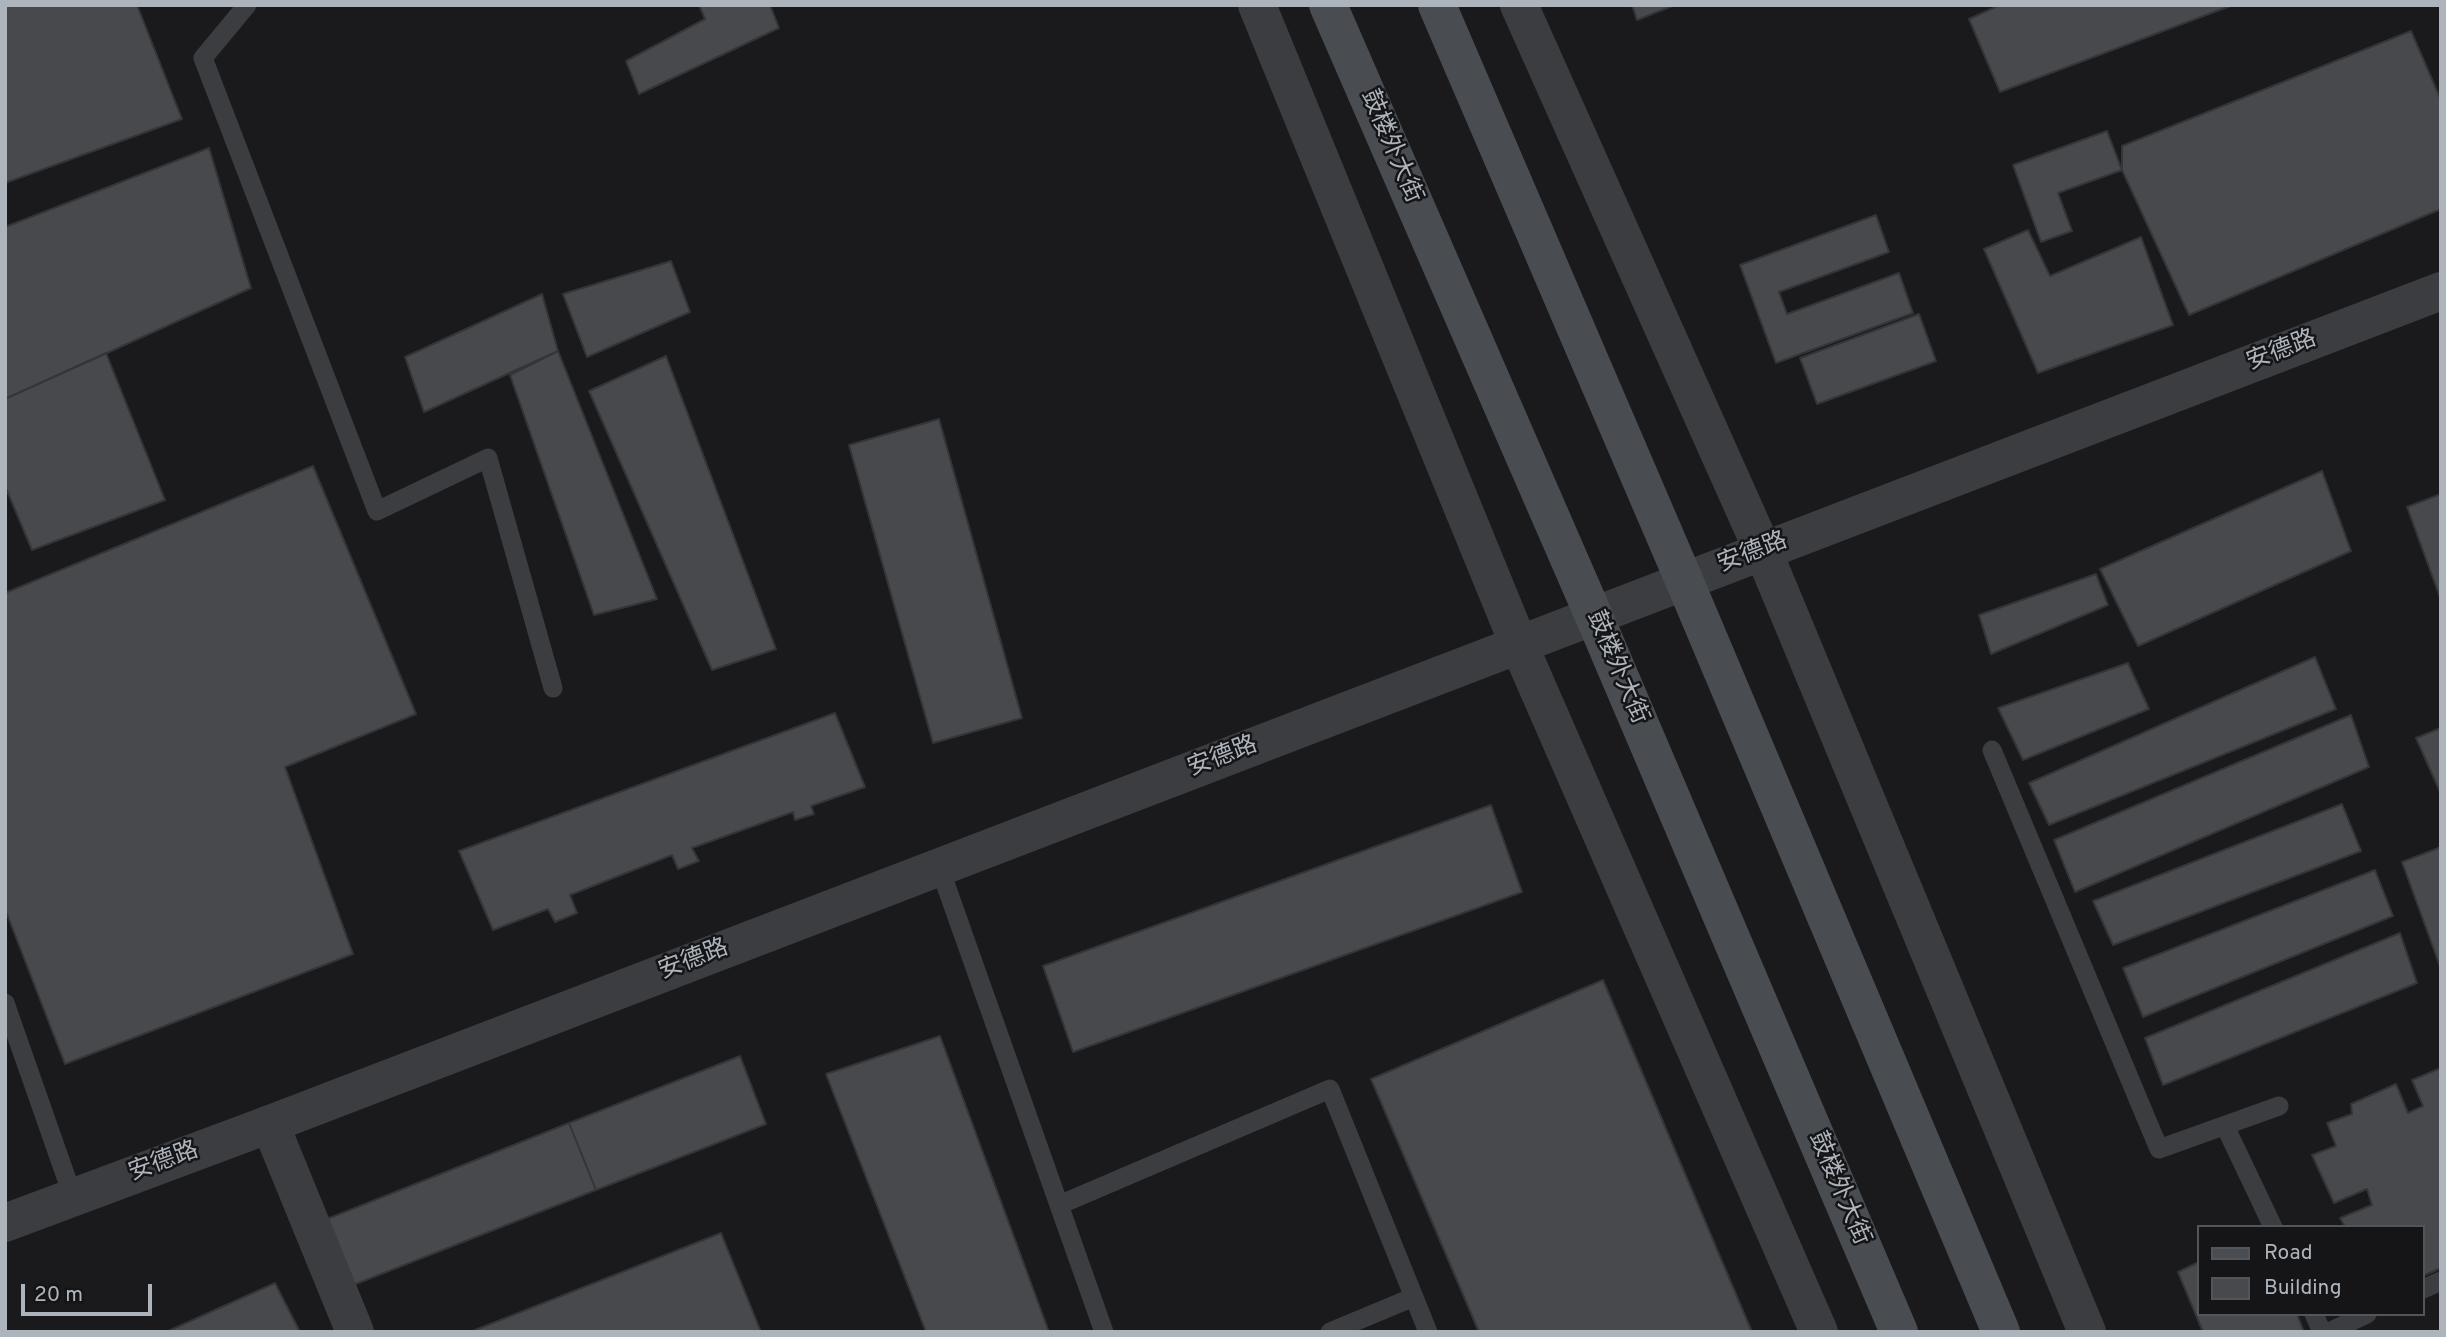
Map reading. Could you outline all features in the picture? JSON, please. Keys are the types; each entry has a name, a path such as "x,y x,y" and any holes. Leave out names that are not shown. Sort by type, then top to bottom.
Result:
{"main road":[{"name":"鼓楼外大街","path":"1328,5 1593,614 1899,1332"},
{"path":"1437,5 1684,580 2001,1332"}],"street":[{"path":"1257,5 1519,645 1819,1332"},
{"path":"1519,5 1763,551 2087,1332"},
{"name":"安德路","path":"5,1223 270,1125 1519,645 1593,614 2441,291"},
{"path":"270,1125 355,1332"}],"lane":[{"path":"247,5 203,58 377,511 488,458 553,688"},
{"path":"1992,750 2159,1149 2279,1106"},
{"path":"939,866 1104,1332"},
{"path":"5,1003 74,1197"},
{"path":"1059,1205 1330,1089 1428,1332"},
{"path":"2225,1126 2272,1225"},
{"path":"2425,1288 2441,1281"},
{"path":"1330,1332 1414,1297"},
{"path":"2315,1316 2322,1332"},
{"path":"2329,1332 2363,1316"}],"building":[{"path":"5,5 137,5 182,119 5,183"},
{"path":"699,5 770,5 779,28 639,94 626,61 705,19"},
{"path":"1632,5 1675,5 1637,20"},
{"path":"2000,5 2233,5 2000,92 1969,19"},
{"path":"2411,31 2441,100 2441,209 2189,315 2122,170 2122,146"},
{"path":"2107,131 2122,170 2058,193 2072,231 2041,242 2013,165"},
{"path":"209,148 251,288 5,399 5,227"},
{"path":"1876,215 1889,252 1779,292 1787,314 1899,273 1913,313 1776,363 1740,265"},
{"path":"2028,230 2050,276 2141,237 2173,325 2038,373 1984,249"},
{"path":"671,261 690,312 587,357 563,294"},
{"path":"542,294 558,351 424,412 405,357"},
{"path":"1919,314 1936,361 1817,404 1800,358"},
{"path":"558,351 657,599 594,615 510,375"},
{"path":"106,353 165,500 32,550 5,486 5,399"},
{"path":"666,356 776,649 712,670 589,391"},
{"path":"939,419 1022,718 933,743 849,445"},
{"path":"313,466 416,714 285,767 353,954 65,1064 5,909 5,593"},
{"path":"2322,471 2351,551 2138,646 2100,569"},
{"path":"2441,494 2441,600 2407,507"},
{"path":"2096,574 2108,605 1991,654 1979,615"},
{"path":"2315,657 2336,709 2049,825 2029,783"},
{"path":"2128,663 2149,709 2023,760 1998,708"},
{"path":"835,713 865,787 811,806 814,814 795,820 793,812 692,848 699,861 678,869 672,855 570,895 577,913 555,922 548,909 493,930 459,851"},
{"path":"2351,715 2369,767 2075,892 2054,840"},
{"path":"2441,728 2441,794 2416,738"},
{"path":"2342,804 2361,851 2113,945 2093,901"},
{"path":"1491,805 1522,892 1073,1052 1043,966"},
{"path":"2441,847 2441,969 2402,862"},
{"path":"2375,870 2393,916 2143,1017 2123,968"},
{"path":"2400,933 2417,983 2163,1085 2145,1038"},
{"path":"1603,980 1752,1332 1479,1332 1371,1079"},
{"path":"940,1036 1049,1332 926,1332 826,1074"},
{"path":"740,1056 766,1124 596,1190 569,1123"},
{"path":"2441,1068 2441,1268 2425,1275 2425,1225 2344,1225 2340,1218 2372,1205 2367,1189 2334,1203 2312,1155 2336,1146 2327,1123 2352,1114 2351,1104 2396,1084 2408,1113 2423,1106 2412,1080"},
{"path":"569,1123 596,1190 348,1287 322,1221"},
{"path":"721,1233 761,1332 470,1332"},
{"path":"2198,1262 2198,1316 2298,1316 2304,1332 2203,1332 2178,1272"},
{"path":"275,1283 300,1332 166,1332"}]}
